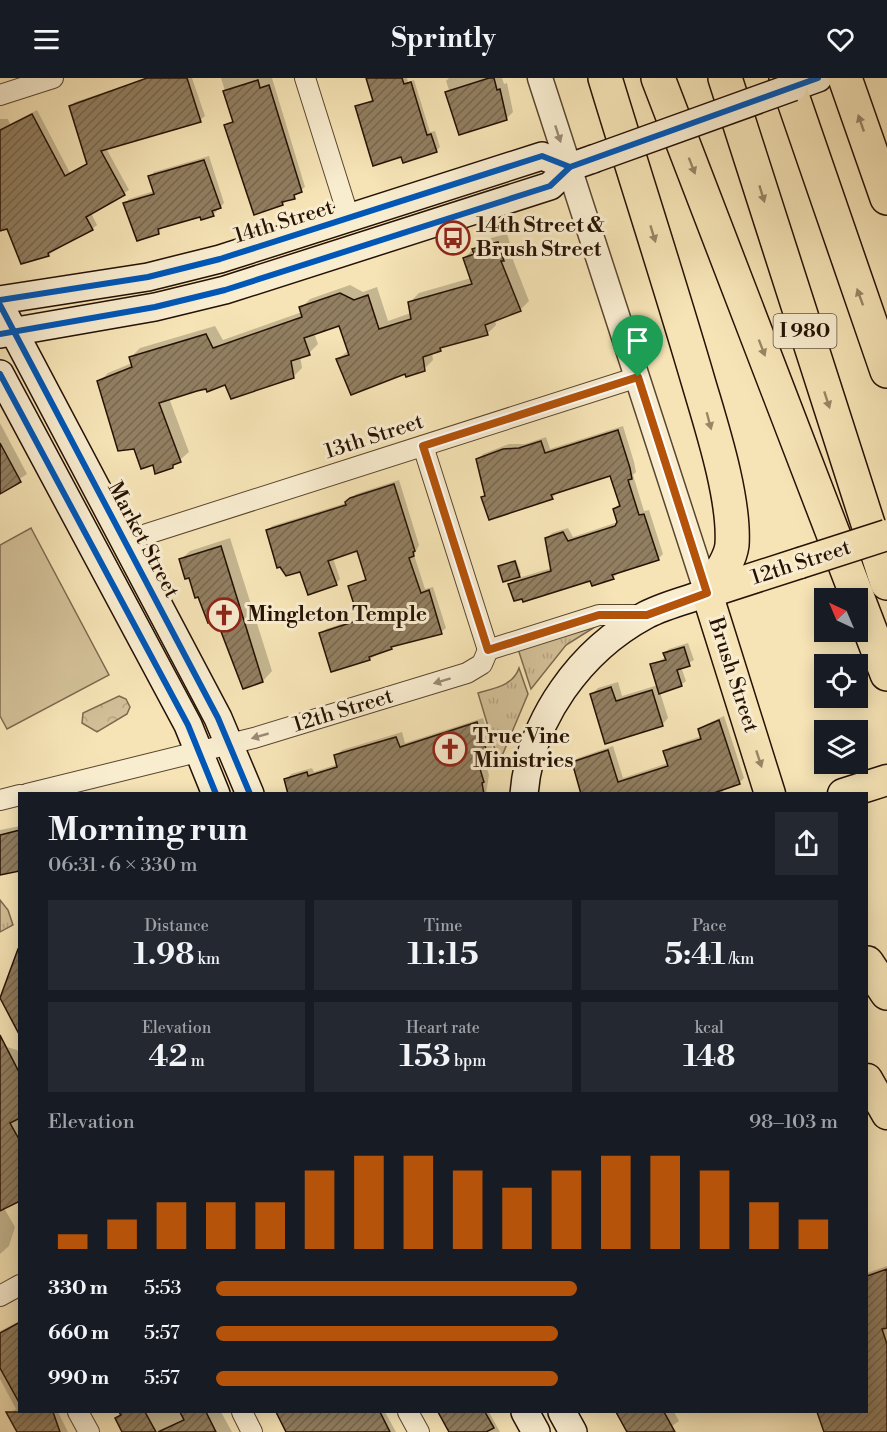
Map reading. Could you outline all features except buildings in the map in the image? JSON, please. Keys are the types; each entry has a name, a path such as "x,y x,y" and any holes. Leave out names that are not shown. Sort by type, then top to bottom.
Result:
{"highway":[{"path":"605,78 694,366 724,484 731,524 731,549 724,567 707,593"},
{"path":"658,78 887,674"},
{"name":"I 980","path":"725,78 887,583"},
{"name":"I 980","path":"786,78 887,371"},
{"path":"845,78 887,198"},
{"path":"868,964 887,993"}],"main road":[{"path":"7,333 155,307 225,290 550,186 581,163 818,78"},
{"name":"14th Street","path":"0,300 148,277 220,259 542,156 581,163"},
{"name":"Market Street","path":"0,305 7,333 125,541 230,744 249,792"},
{"path":"0,375 200,751 215,792"},
{"name":"12th Street","path":"524,792 536,738 548,711 579,670 619,634 647,615 707,593 887,535"},
{"name":"Brush Street","path":"707,593 769,792"},
{"path":"849,792 887,780"},
{"path":"868,1080 887,1114"},
{"path":"526,1413 536,1432"},
{"path":"563,1413 573,1432"}],"street":[{"path":"0,95 53,78"},
{"path":"305,78 349,218"},
{"name":"Brush Street","path":"540,78 581,163 638,377 707,593"},
{"name":"13th Street","path":"125,541 638,377"},
{"path":"423,446 488,650"},
{"name":"12th Street","path":"35,792 230,744 467,673 482,664 488,650 599,615 647,615"},
{"path":"0,800 18,796"},
{"path":"0,1296 18,1286"},
{"path":"79,1413 89,1432"},
{"path":"242,1413 252,1432"},
{"path":"409,1413 419,1432"}],"green space":[{"path":"31,528 109,675 7,729 0,716 0,545"},
{"path":"598,625 566,645 531,689 519,652 520,647"},
{"path":"519,668 528,694 499,763 478,693 508,683"},
{"path":"119,696 126,699 130,707 127,714 97,732 82,723 83,713"},
{"path":"0,900 8,910 13,925 0,932"}],"cycle path":[{"path":"0,334 155,307 225,290 550,186 570,167 818,78"},
{"path":"0,300 148,277 220,259 542,156 570,167"},
{"path":"0,305 218,718 249,792"},
{"path":"0,374 188,725 215,792"}],"place":[{"name":"14th Street & Brush Street","path":"453,238"},
{"name":"Mingleton Temple","path":"224,615"},
{"name":"True Vine Ministries","path":"450,749"}],"route":[{"path":"638,377 707,593 647,615 599,615 488,650 423,446 638,377"}]}
